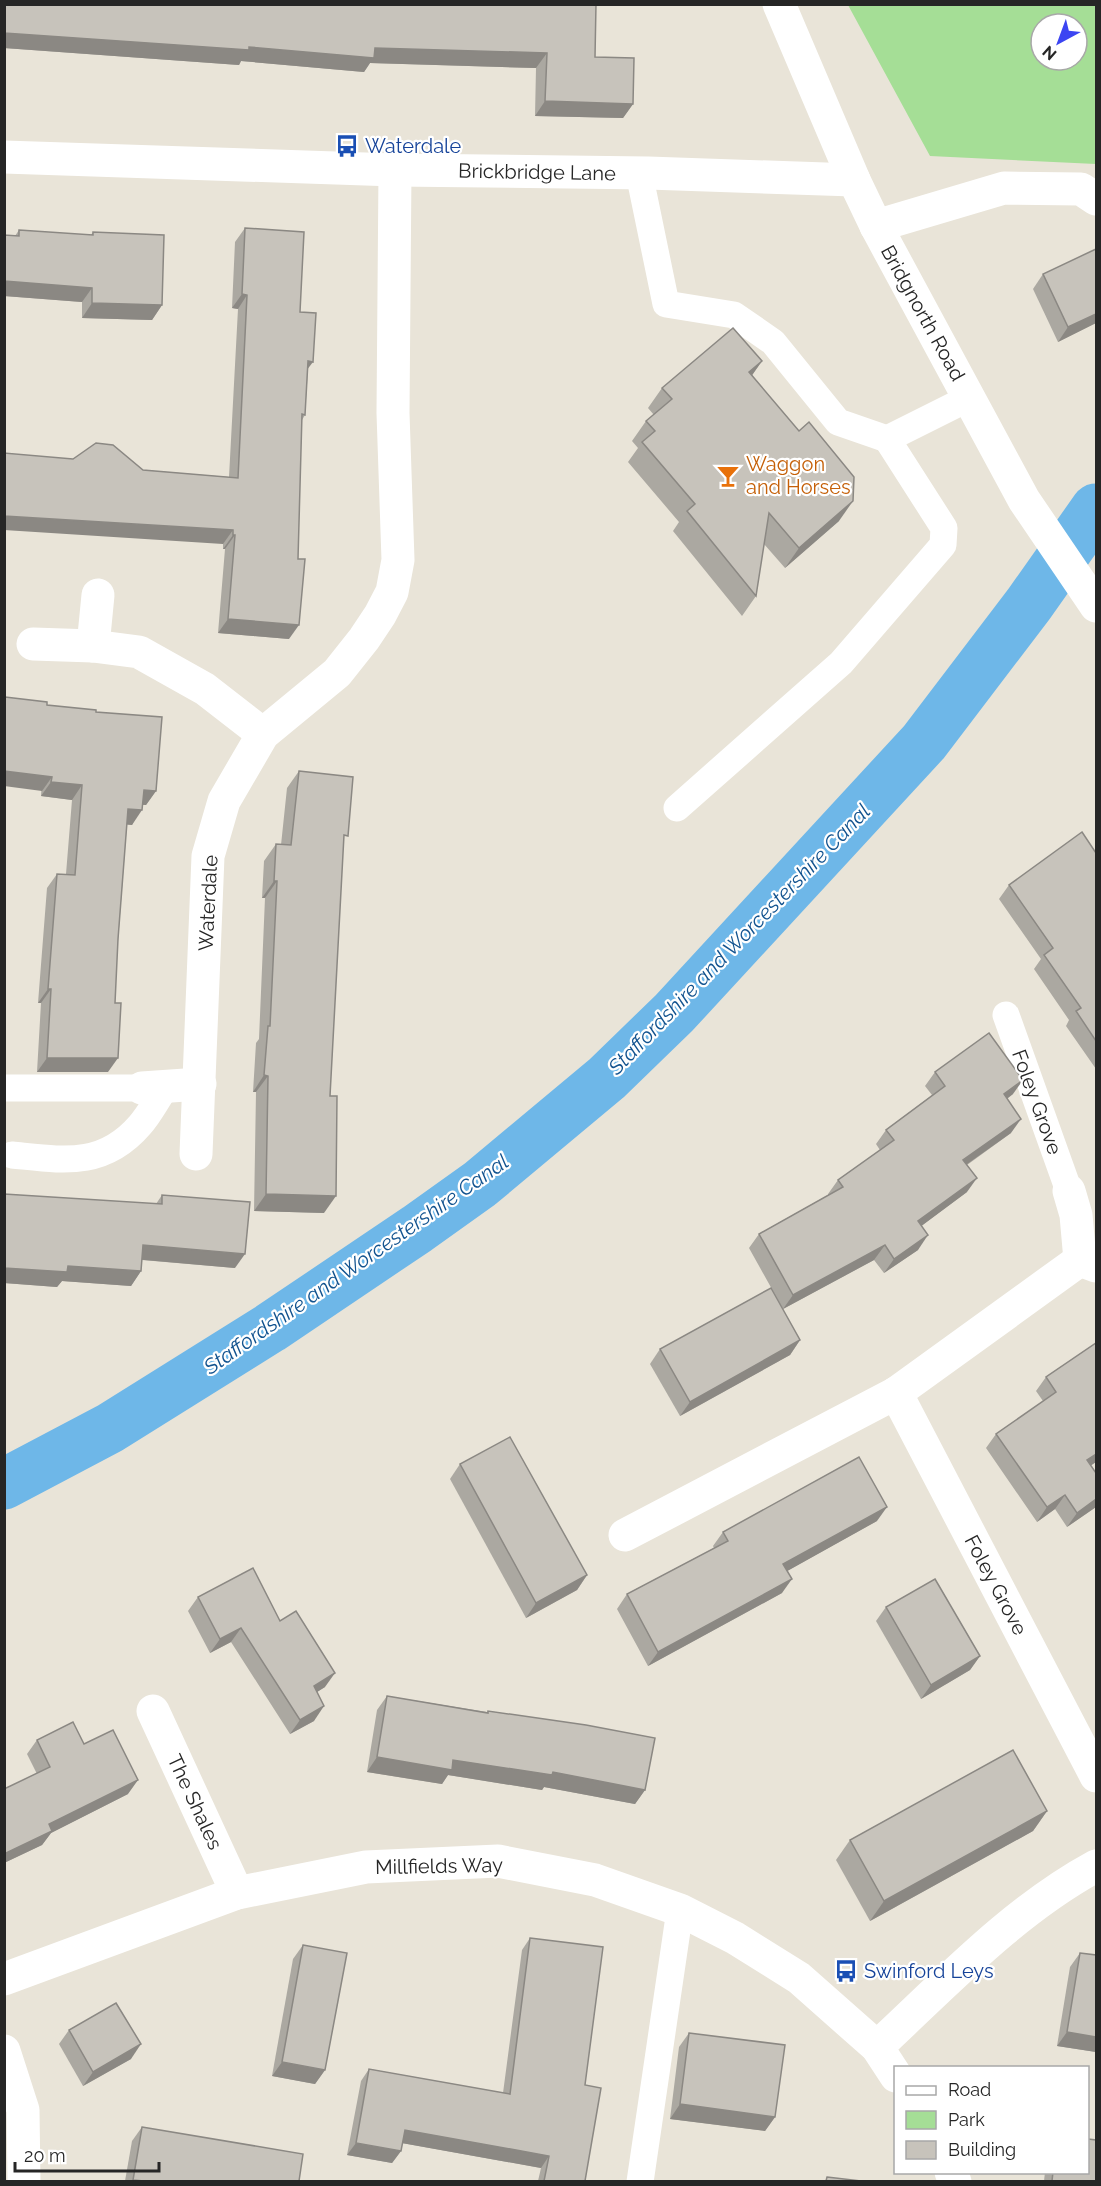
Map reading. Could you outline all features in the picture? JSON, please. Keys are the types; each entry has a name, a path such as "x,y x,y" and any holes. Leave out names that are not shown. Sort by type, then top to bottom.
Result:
{"street":[{"name":"Bridgnorth Road","path":"779,4 876,226 1024,500 1096,606"},
{"name":"Brickbridge Lane","path":"4,156 395,170 639,173 854,180"},
{"name":"Waterdale","path":"196,1154 208,856 224,801 262,734 337,673 364,639 392,592 398,560 393,413 395,170"},
{"path":"876,226 1004,188 1081,189 1096,198"},
{"path":"93,646 98,595"},
{"path":"33,644 93,646 139,652 205,689 262,734"},
{"path":"154,1088 200,1084"},
{"name":"Foley Grove","path":"625,1535 896,1394 1088,1263 1069,1191"},
{"name":"Foley Grove","path":"896,1394 1096,1776"},
{"name":"The Shales","path":"153,1712 237,1893"},
{"name":"Millfields Way","path":"4,1979 237,1893 366,1867 498,1861 595,1880 680,1910 735,1938 799,1978 877,2047 894,2073"},
{"path":"877,2047 992,1940 1064,1884 1096,1866"},
{"path":"4,2051 22,2110 24,2181"}],"lane":[{"path":"639,173 666,304 735,315 773,342 838,422 887,439 944,528 943,545 841,663 677,808"},
{"path":"887,439 969,398"},
{"name":"Foley Grove","path":"1006,1016 1069,1191"},
{"path":"4,1088 154,1088 140,1125 118,1144 96,1156 66,1161 12,1155"},
{"path":"640,2181 680,1910"}],"green space":[{"path":"848,5 1096,5 1096,164 930,156"}],"building":[{"path":"4,4 596,4 595,57 634,58 633,104 545,101 547,53 375,48 374,58 249,47 249,50 4,33"},
{"path":"245,228 304,232 300,312 316,313 313,362 308,361 305,415 302,414 298,559 305,559 299,625 228,619 235,535 233,535 233,530 4,516 4,453 73,459 96,443 113,445 143,470 238,478 247,295 242,294"},
{"path":"19,230 93,235 93,232 164,235 162,305 92,303 92,288 4,281 4,235 19,236"},
{"path":"1096,249 1096,314 1068,327 1043,274"},
{"name":"Waggon and Horses","path":"733,328 762,361 749,372 799,431 809,422 854,477 853,501 799,548 769,513 756,596 687,511 695,504 642,442 655,431 646,421 672,399 662,388"},
{"path":"5,697 47,702 47,705 96,710 96,712 162,717 156,791 144,790 142,810 128,809 115,1003 121,1003 118,1058 47,1058 51,989 48,989 57,874 75,875 82,785 51,782 52,777 4,771"},
{"path":"299,771 353,777 348,836 344,835 330,1096 337,1096 336,1196 266,1194 268,1076 264,1075 268,1026 270,1026 277,881 274,881 276,844 291,845"},
{"path":"1082,832 1096,853 1096,1041 1076,1011 1081,1008 1044,955 1053,948 1009,885"},
{"path":"989,1033 1023,1080 1004,1094 1021,1119 963,1160 977,1178 918,1221 928,1235 894,1259 885,1245 793,1295 759,1234 843,1187 838,1180 894,1140 886,1130 945,1086 935,1072"},
{"path":"4,1194 162,1204 162,1195 250,1202 245,1254 143,1245 141,1271 68,1266 67,1272 4,1268"},
{"path":"771,1288 800,1340 690,1402 660,1349"},
{"path":"1096,1343 1096,1454 1087,1460 1096,1473 1096,1499 1077,1513 1065,1495 1047,1507 996,1434 1056,1392 1046,1377"},
{"path":"510,1437 587,1575 536,1603 460,1464"},
{"path":"859,1457 887,1507 783,1564 792,1579 658,1652 627,1594 728,1541 723,1532"},
{"path":"253,1568 280,1621 296,1611 335,1673 314,1686 324,1706 300,1720 241,1628 220,1639 198,1597"},
{"path":"935,1579 980,1656 931,1685 886,1607"},
{"path":"387,1696 488,1713 488,1711 586,1725 655,1738 645,1790 553,1772 552,1775 453,1760 452,1770 377,1757"},
{"path":"73,1722 84,1744 113,1730 138,1780 49,1824 52,1831 4,1854 4,1789 50,1767 37,1740"},
{"path":"1013,1750 1047,1811 884,1901 850,1840"},
{"path":"530,1938 603,1947 585,2085 601,2088 585,2181 544,2181 549,2156 405,2130 401,2151 356,2143 369,2069 510,2094"},
{"path":"303,1945 347,1953 325,2070 282,2062"},
{"path":"1080,1953 1096,1955 1096,2037 1067,2032"},
{"path":"116,2003 141,2044 93,2072 69,2030"},
{"path":"689,2033 785,2045 775,2117 680,2104"},
{"path":"142,2127 303,2154 299,2181 133,2180"},
{"path":"1089,2139 1096,2140 1096,2181 1052,2181 1053,2174 1089,2174"},
{"path":"827,2177 861,2181 826,2181"}],"waterway":[{"name":"Staffordshire and Worcestershire Canal","path":"4,1484 110,1428 270,1328 480,1184 607,1078 674,1013 924,742 1029,604 1096,509"}],"place":[{"name":"Waterdale","path":"347,146"},
{"name":"Waggon and Horses","path":"728,476"},
{"name":"Swinford Leys","path":"846,1971"}]}
